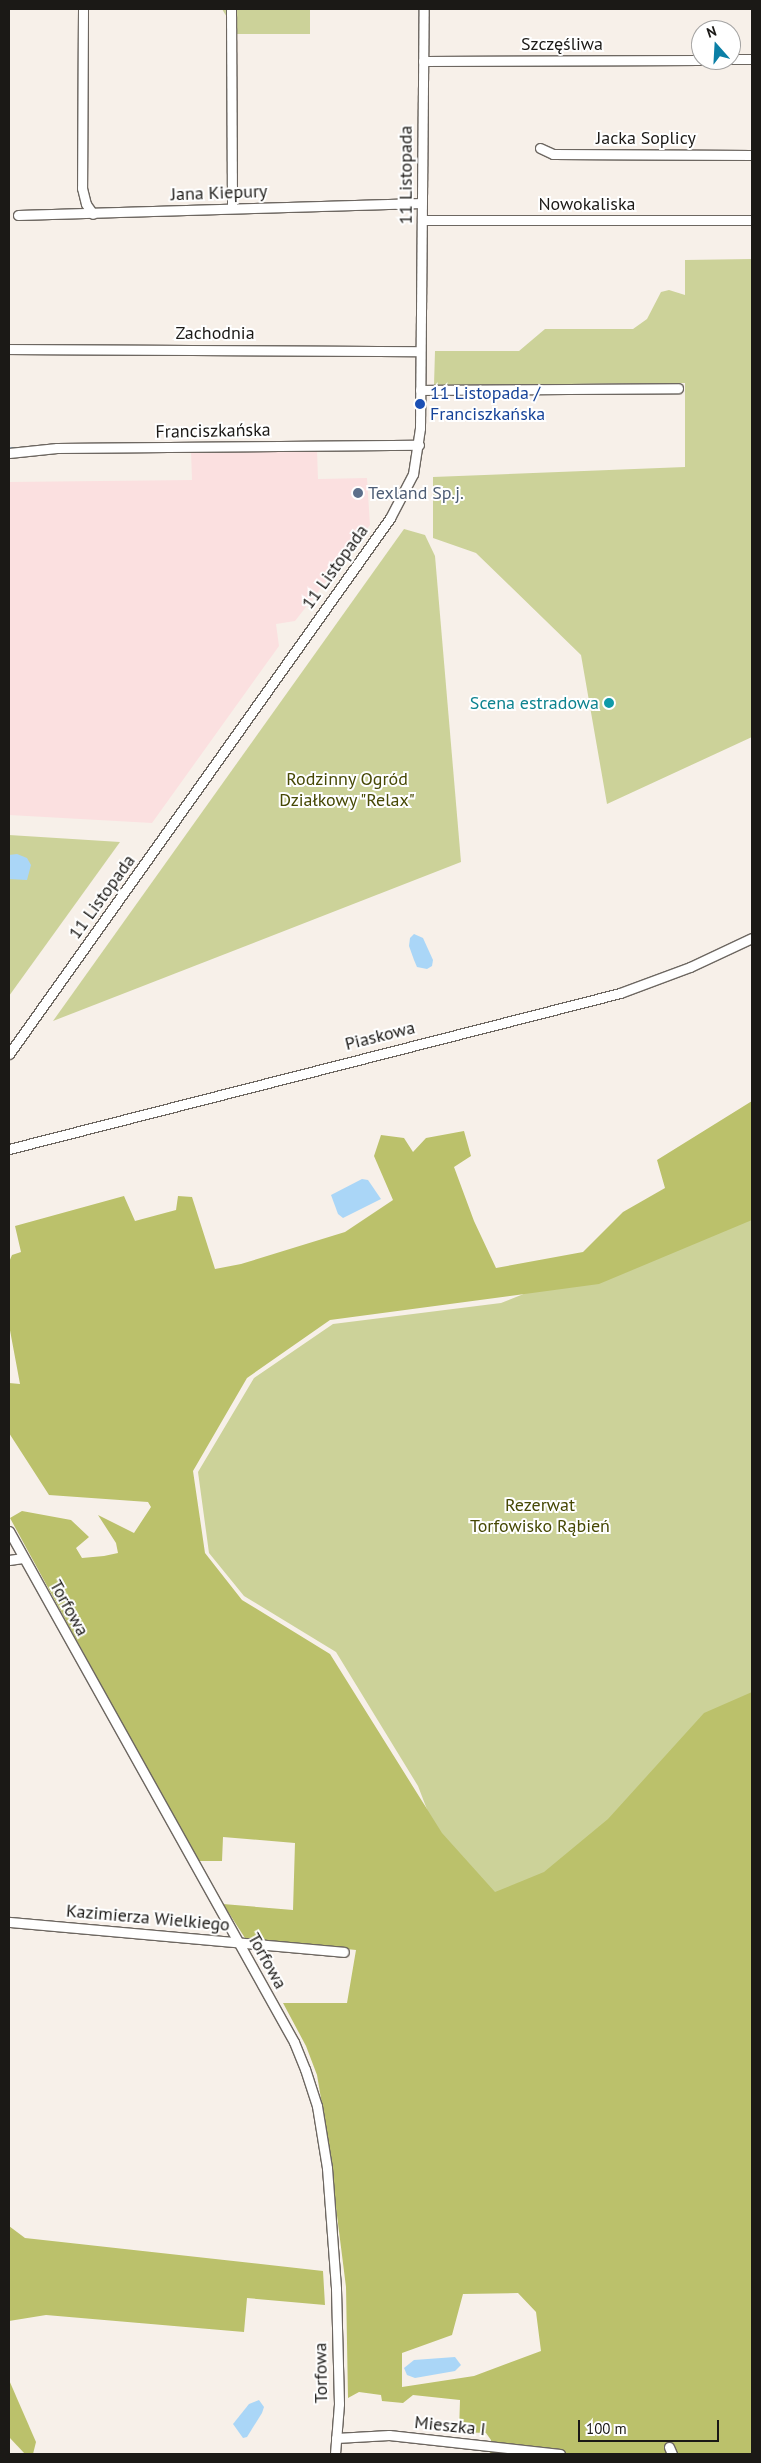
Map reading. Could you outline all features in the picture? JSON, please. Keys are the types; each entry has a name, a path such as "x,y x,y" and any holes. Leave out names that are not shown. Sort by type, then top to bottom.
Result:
{"street":[{"path":"83,9 82,188 86,204 93,214"},
{"path":"231,9 232,208"},
{"name":"11 Listopada","path":"9,1054 390,518 413,474 419,445 424,9"},
{"name":"Szczęśliwa","path":"423,61 691,60"},
{"name":"Jacka Soplicy","path":"540,148 553,154 752,155"},
{"name":"Jana Kiepury","path":"18,215 422,203"},
{"name":"Nowokaliska","path":"422,220 752,220"},
{"name":"Zachodnia","path":"9,348 420,351"},
{"path":"420,390 678,388"},
{"name":"Franciszkańska","path":"9,453 58,448 419,445"},
{"name":"Piaskowa","path":"9,1149 620,993 690,967 752,938"},
{"name":"Torfowa","path":"9,1531 294,2042 319,2116 327,2168 336,2289 339,2404 335,2454"},
{"path":"9,1560 23,1558"},
{"name":"Kazimierza Wielkiego","path":"9,1922 344,1952"},
{"name":"Mieszka I","path":"336,2438 389,2435 560,2454"}],"shaded area":[{"path":"317,450 318,479 367,478 370,525 295,621 276,624 279,646 152,823 9,815 9,482 192,480 191,451"}],"green space":[{"path":"222,9 310,9 310,34 237,34"},
{"path":"752,259 752,737 607,804 581,655 476,553 433,538 433,477 685,467 685,383 434,385 435,351 519,351 545,329 633,329 647,319 661,292 669,290 685,295 685,260"},
{"name":"Rodzinny Ogród Działkowy \"Relax\"","path":"404,529 425,535 435,556 461,862 53,1021"},
{"path":"9,835 120,842 9,996"},
{"path":"752,1101 752,1220 599,1284 330,1320 247,1378 193,1471 205,1553 242,1600 330,1654 442,1833 495,1892 544,1872 608,1819 704,1713 752,1692 752,2454 490,2454 491,2440 486,2433 459,2432 460,2400 413,2395 403,2403 382,2401 381,2395 359,2392 348,2398 346,2287 326,2128 317,2075 306,2046 283,2003 347,2003 356,1950 245,1938 223,1904 293,1910 295,1843 223,1837 222,1861 197,1861 10,1518 22,1511 71,1520 89,1537 76,1548 82,1558 118,1553 116,1543 98,1515 134,1533 151,1507 148,1502 49,1495 9,1433 9,1383 20,1384 9,1325 9,1262 12,1255 21,1252 15,1226 124,1196 135,1221 176,1210 178,1196 192,1197 215,1269 241,1264 345,1232 393,1200 374,1156 381,1135 404,1138 413,1152 426,1138 464,1131 471,1156 454,1167 474,1221 496,1268 583,1252 623,1212 665,1188 657,1160","holes":["518,2293 536,2312 541,2351 474,2376 402,2387 402,2353 452,2335 463,2294"]},
{"name":"Rezerwat Torfowisko Rąbień","path":"752,1203 752,1759 555,1914 456,1885 418,1786 336,1652 244,1596 209,1553 198,1472 254,1378 333,1324 501,1303"},
{"path":"9,2226 25,2238 323,2271 325,2305 247,2298 244,2332 46,2315 9,2321"},
{"path":"9,2380 36,2442 33,2454 25,2454 9,2437"}],"water":[{"path":"17,854 27,858 31,865 27,880 9,879 9,855"},
{"path":"414,934 423,938 433,960 432,966 427,969 417,967 414,960 409,946 410,938"},
{"path":"362,1179 368,1180 381,1199 343,1218 338,1214 331,1195"},
{"path":"455,2357 461,2365 455,2371 415,2378 407,2375 404,2368 414,2360"},
{"path":"259,2400 264,2407 262,2413 247,2437 243,2438 233,2424 249,2404"}],"waterway":[{"path":"9,448 17,448"}],"place":[{"name":"11 Listopada / Franciszkańska","path":"420,404"},
{"name":"Texland Sp.j.","path":"358,493"},
{"name":"Scena estradowa","path":"609,703"}]}
